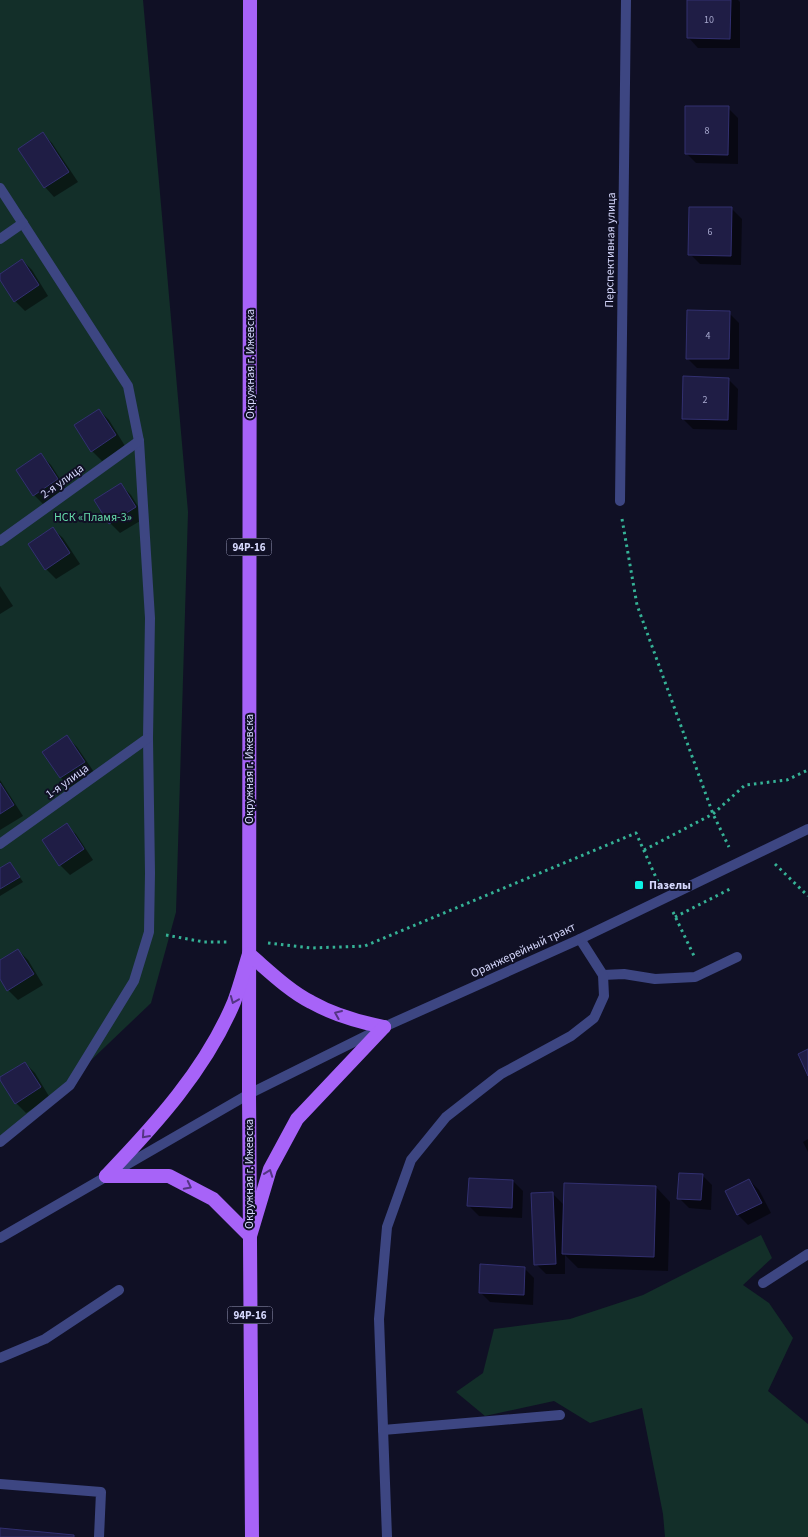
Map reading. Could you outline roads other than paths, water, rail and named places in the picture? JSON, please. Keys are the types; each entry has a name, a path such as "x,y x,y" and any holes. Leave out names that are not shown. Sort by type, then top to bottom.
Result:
{"main road":[{"name":"Окружная г. Ижевска","path":"250,0 249,1094 252,1537"},
{"path":"106,1176 146,1134 181,1092 215,1040 234,1001 249,948 293,991 311,1003 350,1020 384,1027"},
{"path":"106,1176 169,1176 213,1199 250,1236 270,1169 297,1119 384,1027"}],"street":[{"name":"Перспективная улица","path":"620,501 626,0"},
{"path":"0,188 128,386 139,441 150,618 148,738 149,932 134,981 70,1085 0,1142"},
{"path":"0,239 23,222"},
{"name":"2-я улица","path":"0,541 139,441"},
{"name":"1-я улица","path":"0,844 148,738"},
{"name":"Оранжерейный тракт","path":"0,1238 249,1094 384,1027 580,939 808,829"},
{"path":"387,1537 379,1319 387,1227 411,1160 446,1117 501,1074 571,1036 594,1018 604,996 603,975 580,939"},
{"path":"603,975 624,974 655,979 695,977 737,957"},
{"path":"763,1283 808,1254"},
{"path":"0,1358 45,1339 119,1290"},
{"path":"383,1430 560,1415"},
{"path":"0,1484 101,1492 99,1537"}],"place":[{"name":"Пазелы","path":"639,885"}],"park label":[{"name":"НСК «Пламя-3»","path":"93,517"}]}
